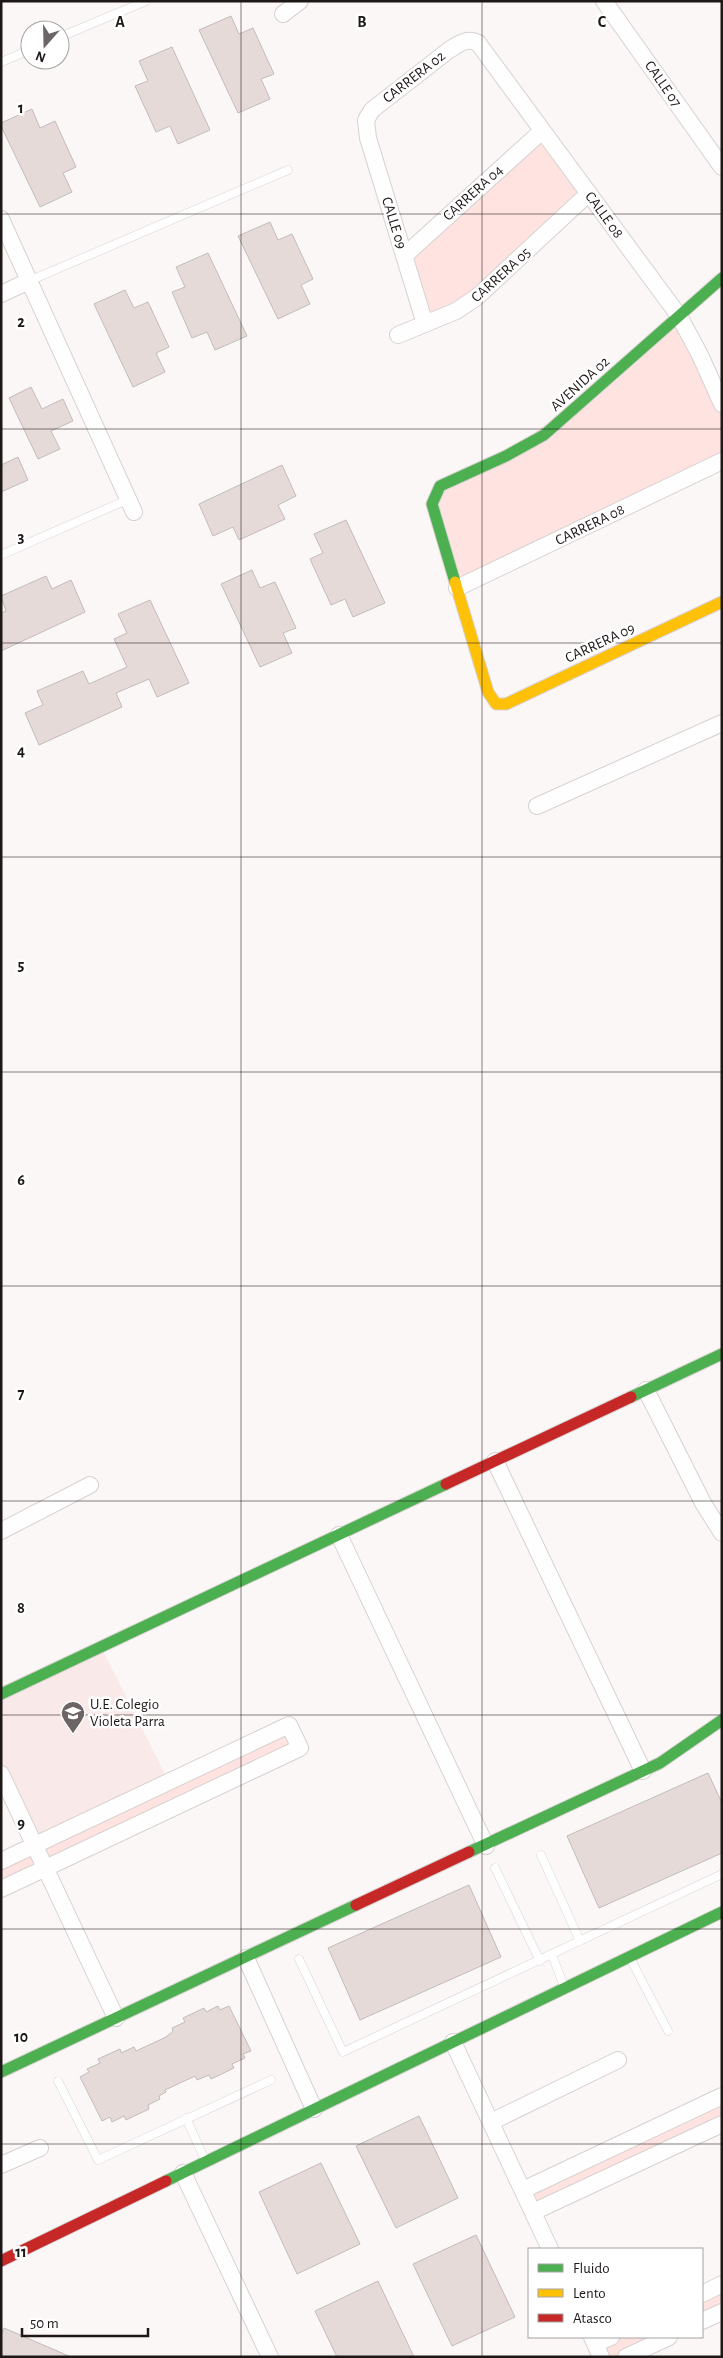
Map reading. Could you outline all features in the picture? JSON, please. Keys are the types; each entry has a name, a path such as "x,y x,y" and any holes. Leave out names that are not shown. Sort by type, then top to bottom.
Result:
{"street":[{"path":"283,14 300,1"},
{"name":"CALLE 07","path":"604,1 722,167"},
{"name":"CARRERA 02","path":"366,120 372,110 449,50 468,40"},
{"name":"CALLE 08","path":"468,40 478,43 679,316 700,355 722,404"},
{"name":"CALLE 09","path":"366,120 368,138 425,324"},
{"name":"CARRERA 04","path":"404,256 542,130"},
{"name":"CARRERA 05","path":"398,335 456,311 477,297 589,193"},
{"path":"1,219 132,506"},
{"name":"AVENIDA 02","path":"457,588 432,504 433,498 440,486 506,456 544,435 722,278"},
{"path":"1,294 29,281"},
{"name":"CARRERA 08","path":"457,588 722,461"},
{"name":"CARRERA 09","path":"457,588 492,699 496,704 506,704 722,602"},
{"path":"537,806 722,723"},
{"path":"1,1694 722,1354"},
{"path":"646,1390 703,1503 722,1533"},
{"path":"495,1461 643,1772"},
{"path":"1,1531 90,1485"},
{"path":"339,1535 486,1846"},
{"path":"1,2072 643,1772 680,1751 722,1720"},
{"path":"1,1861 290,1725 300,1748 1,1888"},
{"path":"1,1774 116,2018"},
{"path":"1,2261 722,1912"},
{"path":"246,1958 314,2109"},
{"path":"453,2042 550,2248"},
{"path":"491,2122 618,2060"},
{"path":"523,2190 722,2096"},
{"path":"533,2212 722,2124"},
{"path":"1,2165 40,2148"},
{"path":"183,2173 270,2357"},
{"path":"703,2294 722,2284"},
{"path":"703,2321 722,2312"},
{"path":"596,2346 609,2338"},
{"path":"626,2357 667,2338"}],"lane":[{"path":"123,1 126,10"},
{"path":"70,33 146,1"},
{"path":"1,62 20,54"},
{"path":"29,281 288,170"},
{"path":"1,555 132,506"},
{"path":"541,1856 580,1941"},
{"path":"495,1868 540,1960"},
{"path":"298,1960 343,2052 722,1874"},
{"path":"552,1955 565,1987"},
{"path":"629,1956 668,2032"},
{"path":"58,2081 98,2160 271,2080"},
{"path":"186,2118 206,2162"}],"shaded area":[{"path":"542,131 589,193 497,280 425,324 404,256"},
{"path":"679,316 722,404 722,461 457,588 433,498 506,456"},
{"name":"U.E. Colegio Violeta Parra","path":"101,1647 169,1782 35,1845 1,1774 1,1694"},
{"path":"289,1725 300,1748 1,1889 1,1861"},
{"path":"722,2096 722,2124 533,2212 523,2190"},
{"path":"722,2284 722,2312 703,2321 703,2294"},
{"path":"610,2338 667,2338 626,2357 601,2357"}],"building":[{"path":"231,16 239,34 253,28 274,74 261,79 270,99 238,113 199,30"},
{"path":"172,47 210,130 178,144 170,126 156,132 135,86 148,81 139,61"},
{"path":"32,109 40,128 55,121 76,167 63,173 72,192 40,207 1,126 1,123"},
{"path":"270,222 278,240 292,234 313,279 301,285 310,304 278,319 238,236"},
{"path":"208,253 247,336 215,350 207,332 192,338 172,292 185,287 176,267"},
{"path":"125,290 134,308 148,302 169,347 156,353 165,372 133,387 94,304"},
{"path":"31,387 42,409 63,399 73,421 51,431 60,449 38,459 9,398"},
{"path":"18,457 28,480 1,492 1,465"},
{"path":"282,465 296,496 278,505 285,519 239,540 233,527 213,536 199,504"},
{"path":"346,520 385,603 353,617 345,599 331,605 310,559 323,553 314,534"},
{"path":"252,570 260,588 275,582 296,628 283,633 292,653 260,667 221,584"},
{"path":"46,576 52,589 71,580 85,612 1,651 1,613 6,611 1,596"},
{"path":"150,600 189,683 157,697 149,679 116,693 122,707 39,745 25,713 43,705 37,691 83,671 89,684 127,667 114,639 127,633 118,614"},
{"path":"708,1773 722,1803 722,1853 599,1908 567,1836"},
{"path":"469,1885 501,1957 360,2020 328,1948"},
{"path":"218,2006 220,2010 229,2006 251,2051 243,2054 245,2058 232,2064 234,2068 211,2079 209,2075 197,2080 195,2076 165,2090 166,2092 159,2096 160,2099 148,2105 149,2109 126,2120 124,2116 112,2122 110,2117 102,2121 80,2077 89,2072 87,2069 100,2063 98,2059 120,2049 121,2053 134,2047 136,2051 166,2037 173,2031 172,2028 185,2022 183,2018 204,2008 206,2012"},
{"path":"419,2116 458,2198 396,2228 356,2146"},
{"path":"321,2163 360,2244 297,2274 259,2192"},
{"path":"476,2235 515,2317 452,2346 413,2264"},
{"path":"378,2281 414,2357 337,2357 315,2311"},
{"path":"4,2328 71,2357 1,2357 1,2335"}],"traffic: fast":[{"path":"455,582 432,504 440,486 506,456 544,435 722,278"},
{"path":"631,1397 722,1354"},
{"path":"1,1694 446,1484"},
{"path":"469,1852 660,1763 722,1720"},
{"path":"1,2072 356,1905"},
{"path":"166,2181 722,1912"}],"traffic: slow":[{"path":"455,582 488,692 496,704 506,704 722,602"}],"traffic: jam":[{"path":"446,1484 631,1397"},
{"path":"356,1905 469,1852"},
{"path":"1,2261 166,2181"}],"place":[{"name":"U.E. Colegio Violeta Parra","path":"73,1734"}]}
